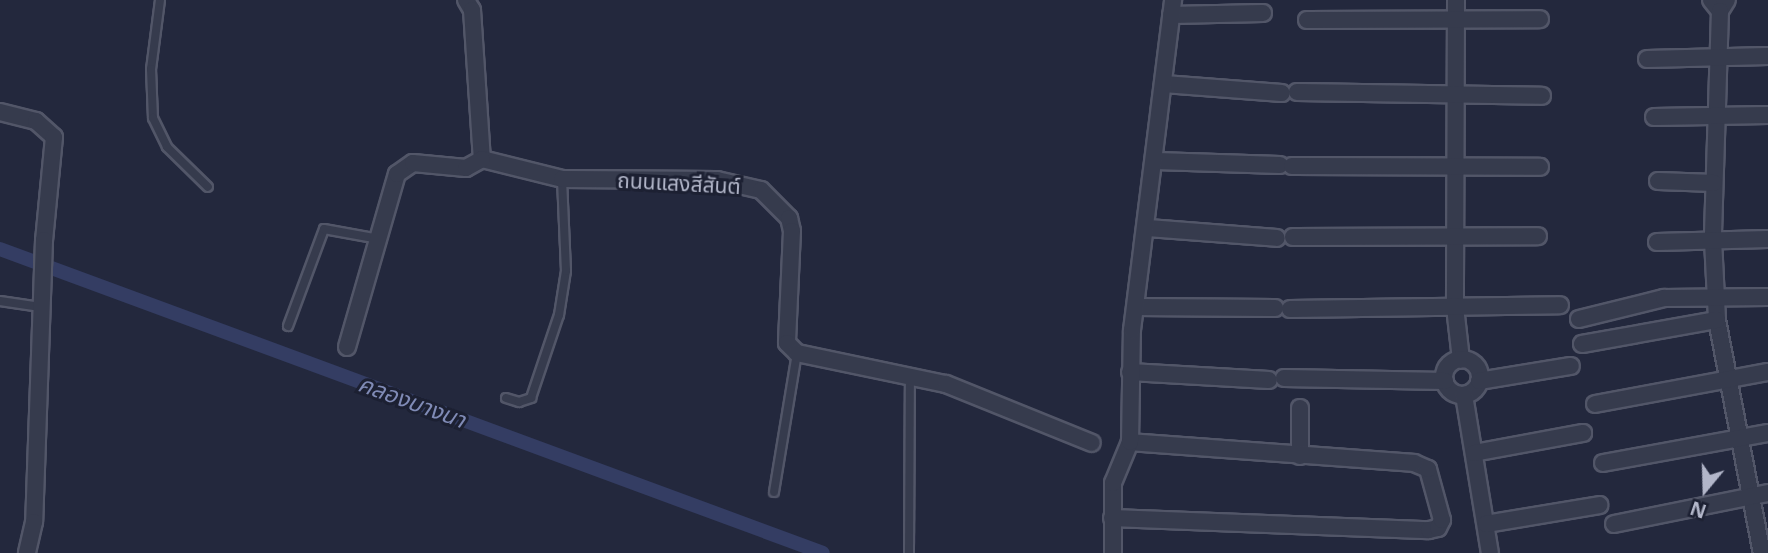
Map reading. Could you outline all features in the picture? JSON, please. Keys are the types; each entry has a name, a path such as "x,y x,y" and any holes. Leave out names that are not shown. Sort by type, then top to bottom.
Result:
{"street":[{"path":"347,347 403,166 466,168 482,159 472,10 466,0"},
{"path":"1456,0 1455,307 1461,360"},
{"path":"1720,4 1713,240 1717,320 1762,553"},
{"path":"1113,553 1113,484 1130,442 1130,372 1136,307 1148,228 1172,7 1263,13"},
{"path":"1307,20 1540,19"},
{"path":"1647,59 1768,56"},
{"path":"1164,84 1290,93 1542,96"},
{"path":"0,112 36,121 54,137 44,240 34,522 27,553"},
{"path":"1654,117 1768,115"},
{"name":"ถนนแสงสีสันต์","path":"482,159 562,179 717,180 761,190 789,218 792,231 787,343 797,353"},
{"path":"1156,161 1540,167"},
{"path":"1658,181 1714,183"},
{"path":"1148,228 1285,237 1538,236"},
{"path":"1657,242 1768,239"},
{"path":"1579,319 1664,298 1768,298"},
{"path":"1136,307 1560,305"},
{"path":"1582,344 1717,320"},
{"path":"797,353 946,384 1092,443"},
{"path":"1461,360 1474,365 1479,381"},
{"path":"1461,360 1447,368 1445,381 1450,390 1464,395"},
{"path":"1464,395 1479,381 1571,366"},
{"path":"1130,372 1276,379 1445,381"},
{"path":"1595,404 1728,376 1768,372"},
{"path":"1464,395 1490,553"},
{"path":"1300,408 1300,456"},
{"path":"1474,453 1583,433"},
{"path":"1603,463 1768,433"},
{"path":"1112,517 1429,530 1438,528 1442,520 1428,469 1423,465 1130,442"},
{"path":"1614,524 1768,494"},
{"path":"1486,524 1599,505"}],"lane":[{"path":"160,0 152,69 153,118 167,147 208,187"},
{"path":"506,398 526,402 531,398 559,315 566,271 562,179"},
{"path":"288,326 324,229 379,239"},
{"path":"0,301 41,299"},
{"path":"774,492 797,353"},
{"path":"909,553 910,375"}],"waterway":[{"name":"คลองบางนา","path":"0,249 823,553"}]}
